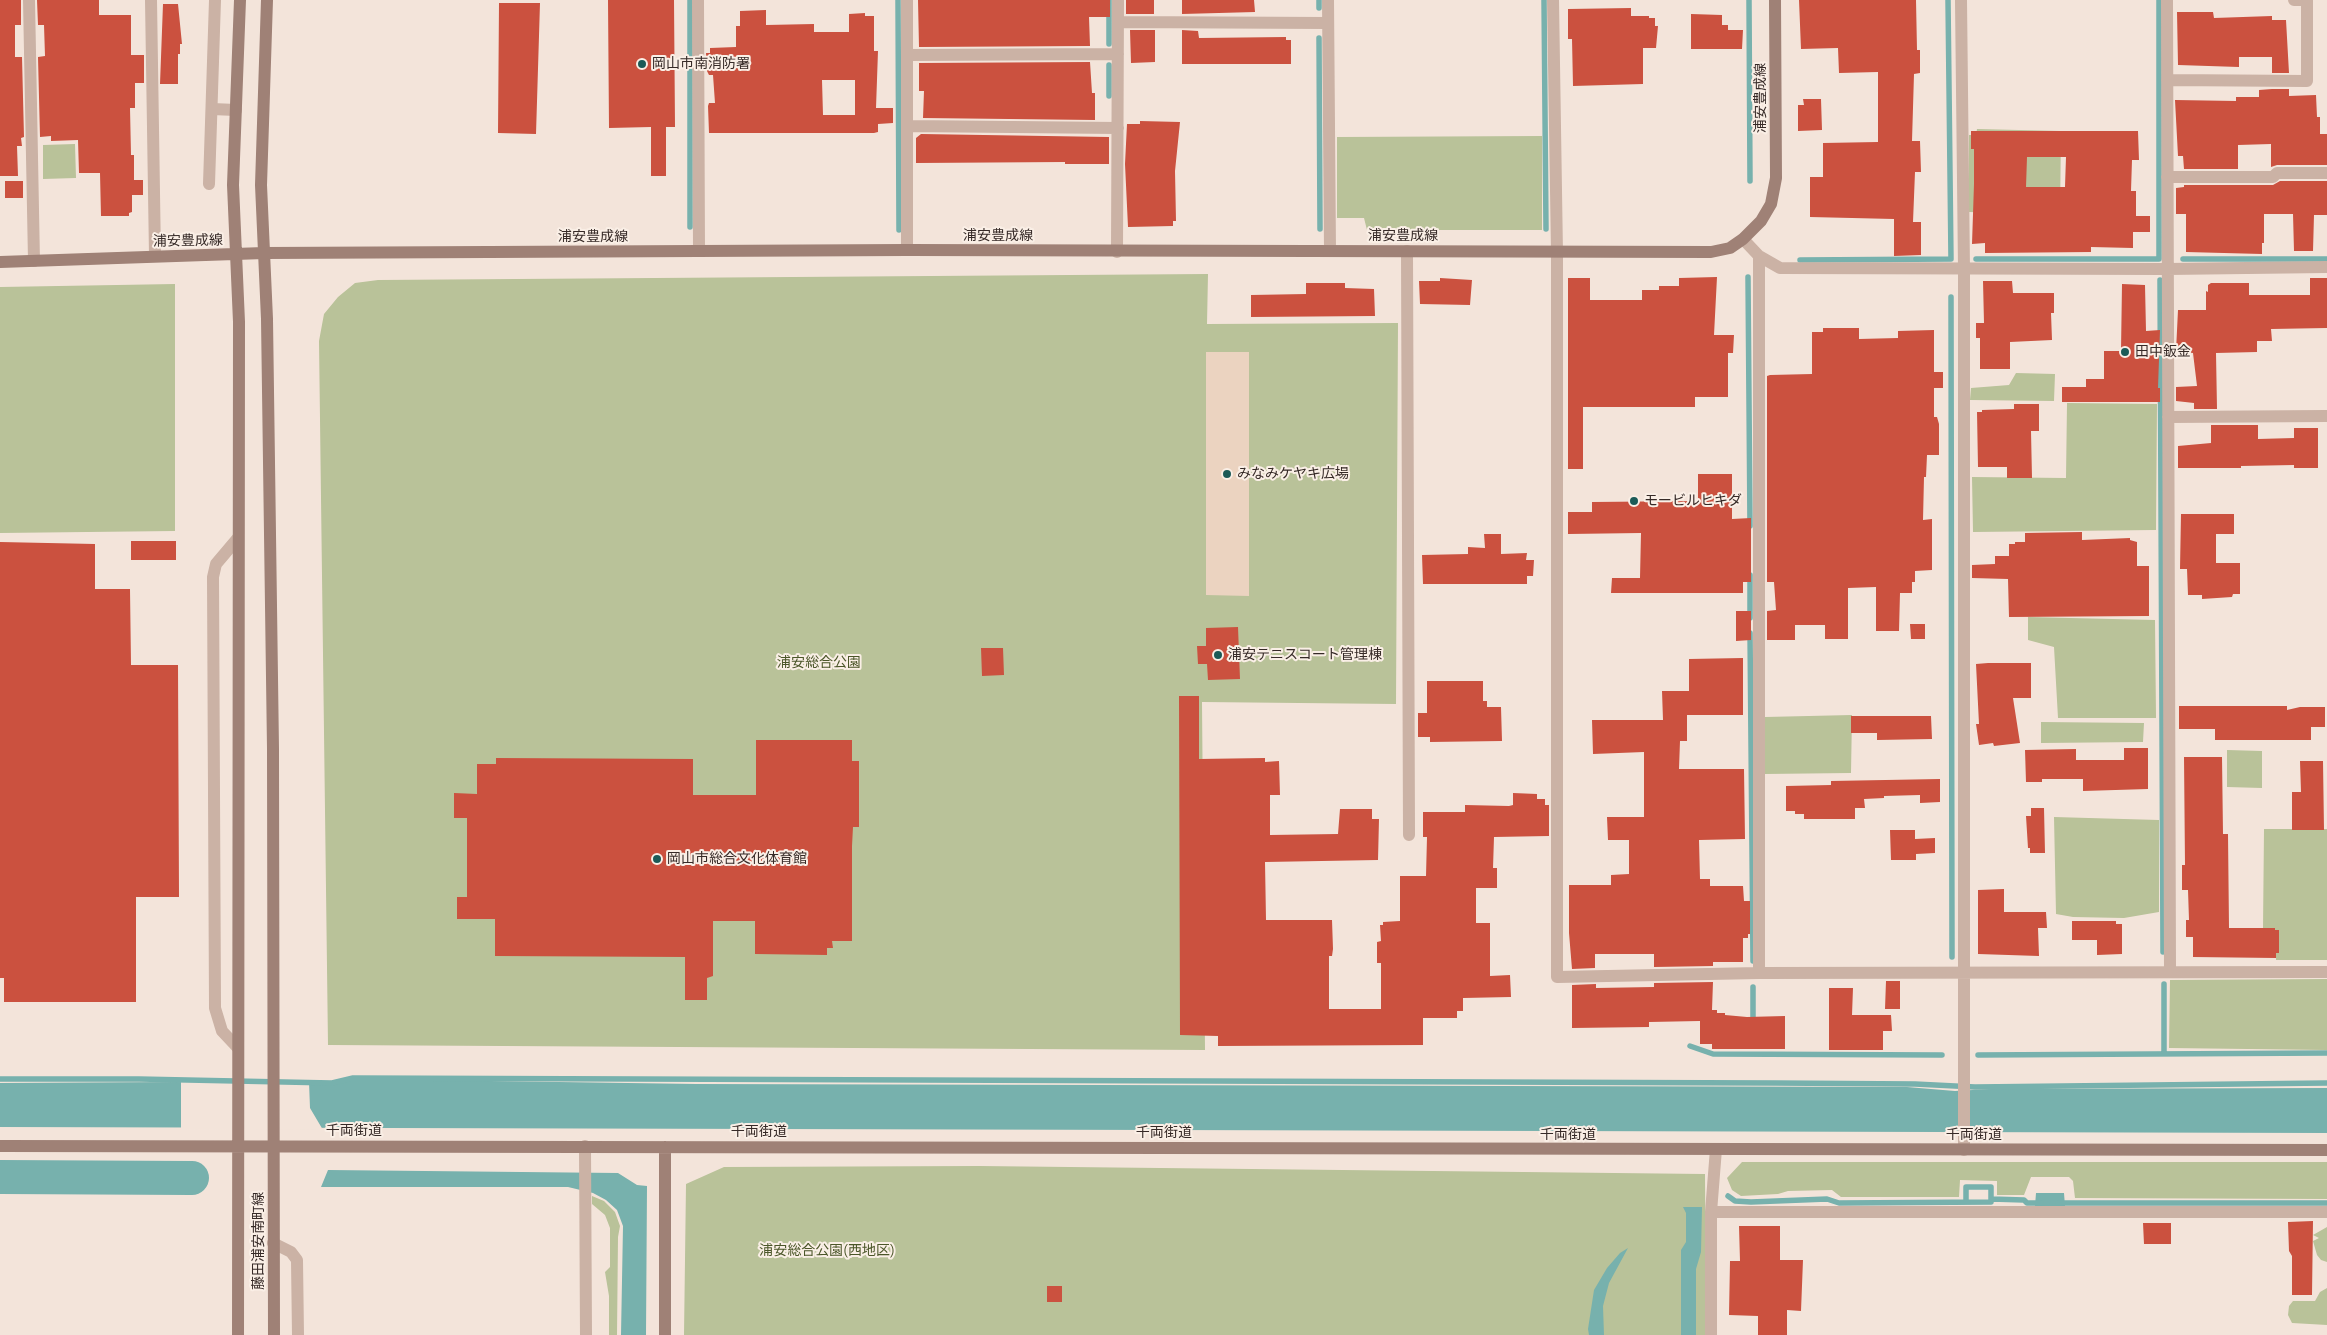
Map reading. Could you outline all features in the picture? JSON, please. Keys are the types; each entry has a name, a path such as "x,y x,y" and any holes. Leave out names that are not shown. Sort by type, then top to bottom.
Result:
{"street":[{"path":"29,0 34,261"},
{"path":"150,0 155,256"},
{"path":"209,184 215,0"},
{"name":"藤田浦安南町線","path":"238,1335 239,322 234,185 240,0"},
{"name":"藤田浦安南町線","path":"268,0 262,185 273,749 274,1335"},
{"path":"698,0 699,251"},
{"path":"907,0 907,250"},
{"path":"1118,0 1118,252"},
{"path":"1328,0 1330,251"},
{"path":"1553,0 1557,253 1557,977 1759,973 2327,972"},
{"name":"浦安豊成線","path":"0,262 236,254 699,251 1711,252 1730,248 1744,239 1761,221 1771,204 1776,178 1775,0"},
{"path":"1961,0 1964,269 1964,974 1966,1080 1964,1150"},
{"path":"2166,0 2170,971"},
{"path":"2167,80 2307,81 2307,0 2294,0"},
{"path":"1118,22 1328,23"},
{"path":"907,55 1118,54"},
{"path":"212,109 236,110"},
{"path":"907,126 1118,128"},
{"path":"2167,177 2273,177 2277,173 2327,173"},
{"path":"1744,239 1759,256 1780,268 2167,269 2327,267"},
{"path":"1407,251 1409,835"},
{"path":"1759,256 1759,973"},
{"path":"2168,417 2327,416"},
{"path":"238,538 216,564 214,577 215,1008 222,1031 238,1047"},
{"name":"千両街道","path":"0,1146 2327,1150"},
{"path":"585,1146 586,1335"},
{"path":"665,1147 665,1335"},
{"path":"1711,1335 1711,1212 1716,1149"},
{"path":"1711,1212 2327,1212"},
{"path":"273,1243 291,1252 297,1260 298,1335"}],"green space":[{"path":"1977,129 2061,131 2060,215 1969,212 1969,135 1976,135"},
{"path":"1542,136 1542,230 1367,230 1364,218 1337,218 1337,137"},
{"path":"75,144 76,178 43,179 43,145"},
{"name":"浦安総合公園","path":"1208,274 1207,324 1398,323 1396,704 1202,702 1205,1050 328,1045 319,341 324,314 338,297 355,283 378,280"},
{"path":"175,284 175,531 0,533 0,287"},
{"path":"2016,373 2055,374 2054,401 1970,400 1971,388 2009,385"},
{"path":"2067,403 2157,404 2156,530 1973,532 1972,477 2066,478"},
{"path":"2028,617 2155,620 2156,718 2058,718 2054,647 2028,640"},
{"path":"1852,715 1851,773 1764,774 1765,717"},
{"path":"2041,722 2144,723 2143,742 2041,743"},
{"path":"2227,750 2262,751 2262,788 2227,787"},
{"path":"2054,817 2159,820 2159,912 2124,918 2073,917 2056,914"},
{"path":"2264,829 2327,829 2327,960 2276,960 2276,930 2263,929"},
{"path":"2327,979 2327,1050 2169,1048 2170,980"},
{"path":"1742,1162 2327,1162 2327,1199 2075,1198 2073,1181 2069,1177 2031,1177 2024,1195 1997,1195 1997,1181 1960,1180 1959,1197 1841,1197 1832,1190 1788,1191 1778,1194 1741,1196 1732,1190 1727,1178"},
{"name":"浦安総合公園(西地区)","path":"979,1166 1705,1174 1706,1335 684,1335 686,1184 724,1167"},
{"path":"592,1196 604,1201 615,1212 620,1226 618,1237 617,1335 609,1335 609,1296 605,1272 610,1267 610,1228 605,1215 592,1204"},
{"path":"2327,1227 2327,1262 2321,1260 2317,1255 2313,1241 2319,1238 2313,1235"},
{"path":"2327,1288 2327,1325 2292,1323 2288,1315 2289,1306 2293,1301 2315,1301 2320,1292"}],"shaded area":[{"name":"みなみケヤキ広場","path":"1206,352 1249,352 1249,596 1206,595"}],"water":[{"path":"354,1079 696,1084 1907,1087 1955,1091 1990,1089 2327,1088 2327,1133 0,1127 0,1083 177,1082 333,1085"},
{"path":"328,1170 618,1173 637,1185 647,1186 646,1335 621,1335 623,1226 617,1210 606,1200 593,1193 568,1187 321,1187"},
{"path":"2036,1193 2064,1193 2065,1206 2035,1206"},
{"path":"1683,1207 1702,1207 1701,1252 1696,1269 1696,1335 1681,1335 1681,1250 1686,1242 1686,1213"},
{"path":"1628,1248 1609,1283 1603,1306 1604,1335 1589,1335 1588,1329 1594,1290 1607,1268 1620,1253"}],"pier":[{"path":"181,1080 309,1082 310,1108 323,1130 181,1129"}],"building":[{"path":"0,0 21,0 21,25 15,25 15,57 22,57 24,137 21,138 22,146 17,146 18,176 0,176"},
{"path":"37,0 99,0 99,15 131,15 131,55 144,55 144,83 135,83 135,108 130,108 131,155 134,155 134,180 143,180 143,195 132,195 132,212 129,213 129,216 101,216 100,173 79,173 78,140 51,141 51,136 40,137 38,57 45,56 44,25 38,25"},
{"name":"岡山市南消防署","path":"608,0 674,0 675,127 666,127 666,176 651,176 651,127 609,128"},
{"path":"918,0 1110,0 1110,17 1089,17 1090,46 919,47"},
{"path":"1126,0 1154,0 1154,14 1126,14"},
{"path":"1182,0 1254,0 1255,12 1182,14"},
{"path":"1799,0 1916,0 1917,50 1920,50 1920,73 1914,74 1912,141 1920,141 1921,172 1915,172 1913,222 1921,222 1921,255 1894,256 1894,219 1810,217 1810,177 1823,177 1823,143 1878,142 1878,72 1839,73 1838,48 1801,49"},
{"path":"499,3 540,3 536,134 498,133"},
{"path":"163,4 178,4 182,44 180,44 180,54 178,54 178,84 160,84"},
{"path":"1631,8 1631,16 1655,18 1655,26 1658,26 1656,48 1643,48 1643,84 1573,86 1572,39 1568,39 1568,9"},
{"path":"766,10 766,25 814,24 814,32 849,32 849,14 865,13 865,16 874,16 874,51 878,51 876,108 893,108 893,123 878,124 878,132 874,133 709,133 708,106 709,103 715,103 713,75 709,75 707,71 706,53 710,53 710,48 736,47 736,26 740,26 740,11","holes":["822,80 855,80 855,115 823,115"]},
{"path":"2177,12 2213,12 2214,18 2272,16 2272,20 2286,20 2289,73 2272,73 2272,57 2239,57 2239,67 2178,65"},
{"path":"1691,14 1722,15 1722,25 1728,25 1728,30 1743,30 1742,49 1691,49"},
{"path":"1130,30 1155,30 1155,62 1131,63"},
{"path":"1182,30 1198,31 1199,38 1286,37 1286,40 1291,40 1291,64 1182,64"},
{"path":"1090,62 1092,93 1095,93 1095,120 923,118 924,91 919,91 919,63"},
{"path":"2289,89 2289,96 2316,95 2317,117 2320,117 2320,134 2327,134 2327,165 2277,165 2271,167 2271,144 2238,145 2238,169 2184,169 2183,156 2178,156 2175,100 2236,101 2236,97 2259,97 2259,90"},
{"path":"1803,99 1821,99 1822,130 1798,131 1798,105 1804,105"},
{"path":"1140,121 1180,122 1175,171 1176,221 1173,221 1173,226 1128,227 1125,164 1127,124 1140,124"},
{"path":"1971,131 2138,131 2139,160 2132,160 2131,191 2136,191 2136,216 2150,216 2150,232 2133,232 2133,248 2091,247 2091,252 1985,253 1985,243 1972,244 1974,149 1971,149","holes":["2027,157 2066,157 2065,187 2026,187"]},
{"path":"921,134 1109,137 1109,164 1065,164 1065,162 916,163 916,138"},
{"path":"5,181 23,181 23,198 5,198"},
{"path":"2280,181 2327,181 2327,215 2314,215 2313,251 2294,251 2293,214 2264,214 2262,254 2186,252 2186,214 2176,214 2176,188 2184,187 2184,185 2273,185"},
{"path":"1717,277 1714,335 1734,335 1733,353 1728,353 1728,397 1695,397 1695,407 1583,407 1583,469 1568,469 1568,278 1590,278 1590,300 1642,300 1642,290 1659,290 1659,286 1679,286 1679,278"},
{"path":"1440,278 1472,280 1470,305 1420,304 1419,281 1440,281"},
{"path":"2310,278 2327,278 2327,328 2271,329 2272,341 2257,341 2257,352 2216,353 2217,409 2194,409 2194,403 2176,401 2176,387 2197,386 2193,353 2176,351 2178,310 2206,310 2206,291 2208,292 2208,285 2211,283 2249,283 2249,295 2310,295"},
{"path":"1983,281 2012,281 2013,293 2054,293 2054,313 2051,313 2052,340 2010,342 2010,369 1980,369 1980,338 1976,338 1976,323 1984,323"},
{"path":"1306,283 1345,283 1345,288 1374,289 1375,316 1251,317 1251,295 1306,294"},
{"path":"2122,284 2145,285 2146,331 2160,330 2158,388 2160,388 2160,402 2062,402 2062,387 2086,387 2086,379 2104,379 2104,351 2121,351"},
{"path":"1823,328 1859,328 1859,339 1898,338 1898,331 1934,330 1934,372 1943,372 1943,388 1934,388 1934,417 1937,417 1939,424 1939,455 1927,455 1926,477 1924,477 1923,520 1932,519 1932,570 1915,571 1912,593 1900,593 1899,631 1876,631 1876,587 1848,588 1848,639 1825,639 1825,625 1795,625 1795,640 1767,640 1767,611 1776,610 1774,582 1767,582 1767,376 1812,374 1812,332 1823,332"},
{"path":"2014,404 2039,404 2039,431 2031,431 2032,478 2007,478 2007,467 1978,467 1977,412 1982,412 1982,410 2014,409"},
{"path":"2211,425 2258,425 2258,439 2294,438 2294,428 2318,428 2318,468 2294,468 2294,465 2241,466 2241,468 2178,468 2178,446 2211,443"},
{"path":"1698,474 1732,474 1732,519 1751,518 1751,582 1743,582 1743,593 1611,593 1612,578 1640,578 1641,533 1568,534 1568,512 1592,512 1592,502 1698,501"},
{"path":"2181,514 2234,514 2234,534 2216,534 2216,563 2240,563 2240,594 2233,594 2232,597 2202,599 2202,595 2188,595 2187,569 2180,569"},
{"path":"2082,532 2082,540 2130,538 2130,540 2137,542 2137,566 2149,566 2149,616 2009,617 2008,579 1972,578 1972,565 1995,564 1995,556 2009,556 2009,544 2025,542 2025,533"},
{"path":"1484,534 1501,534 1501,554 1527,553 1526,560 1534,560 1533,576 1527,576 1527,584 1423,584 1422,555 1468,554 1468,547 1485,548"},
{"path":"131,541 176,541 176,560 131,560"},
{"path":"0,542 95,544 95,589 130,589 131,665 178,665 179,897 136,897 136,1002 4,1002 4,978 0,978"},
{"path":"1736,611 1751,611 1751,640 1736,641"},
{"path":"1910,624 1925,624 1925,639 1911,639"},
{"name":"浦安テニスコート管理棟","path":"1238,627 1240,679 1208,680 1207,664 1198,664 1197,646 1206,646 1206,628"},
{"path":"981,648 1003,648 1004,675 982,676"},
{"path":"1743,658 1743,715 1687,715 1687,741 1680,741 1679,769 1744,769 1745,839 1699,840 1700,879 1710,879 1710,886 1743,886 1744,901 1750,901 1750,934 1748,934 1748,938 1743,938 1743,962 1713,962 1713,966 1654,967 1654,954 1595,954 1595,968 1572,969 1569,933 1569,885 1611,885 1611,875 1629,874 1629,840 1608,840 1607,817 1644,817 1644,752 1593,754 1592,720 1663,720 1662,691 1689,691 1689,659"},
{"path":"2031,663 2031,698 2013,698 2020,743 1994,746 1993,743 1979,745 1976,724 1979,724 1976,664"},
{"path":"1427,681 1483,681 1483,701 1487,701 1487,707 1501,707 1502,741 1430,742 1430,737 1418,737 1418,713 1427,713"},
{"path":"1179,696 1199,696 1199,759 1265,758 1265,762 1279,761 1280,795 1270,795 1270,835 1338,834 1340,809 1372,809 1372,819 1379,819 1378,860 1265,862 1266,920 1332,920 1333,949 1332,956 1329,956 1329,1009 1381,1009 1381,963 1377,963 1377,942 1381,941 1380,925 1383,925 1383,922 1400,921 1400,876 1426,876 1427,837 1423,837 1423,812 1465,812 1465,805 1509,806 1513,805 1513,793 1537,794 1537,799 1545,799 1545,805 1549,805 1549,836 1494,837 1493,868 1497,868 1497,888 1476,888 1476,923 1490,923 1490,976 1510,975 1511,997 1463,998 1463,1011 1457,1011 1457,1018 1423,1018 1423,1045 1218,1046 1218,1036 1180,1035"},
{"path":"2179,706 2287,706 2287,710 2300,707 2325,707 2325,727 2311,727 2311,740 2215,740 2215,729 2179,729"},
{"path":"1851,716 1931,716 1932,739 1877,740 1877,733 1851,733"},
{"name":"岡山市総合文化体育館","path":"756,740 852,740 852,761 859,761 859,827 853,827 852,941 832,941 833,948 827,948 827,955 755,954 755,921 713,921 713,976 707,978 707,1000 685,1000 685,957 495,956 495,919 457,919 457,897 467,897 467,818 454,818 454,793 477,794 477,764 496,764 496,758 693,759 693,795 756,795"},
{"path":"2124,748 2148,748 2148,789 2083,791 2083,779 2042,779 2042,782 2026,782 2025,750 2076,749 2076,760 2124,760"},
{"path":"2184,757 2222,757 2223,834 2228,834 2229,928 2275,928 2275,930 2279,930 2279,953 2276,953 2276,958 2193,957 2193,937 2186,937 2186,920 2189,920 2188,890 2182,890 2182,865 2185,865"},
{"path":"2300,761 2323,761 2324,830 2292,830 2292,792 2301,792"},
{"path":"1940,779 1940,802 1920,803 1920,795 1884,796 1884,798 1864,799 1865,808 1855,808 1855,819 1804,819 1804,814 1786,811 1786,786 1831,785 1831,781"},
{"path":"2031,808 2044,808 2045,853 2030,853 2030,848 2028,848 2026,816 2031,816"},
{"path":"1890,830 1915,830 1915,839 1935,838 1935,853 1916,854 1916,860 1891,860"},
{"path":"2004,889 2004,912 2046,912 2047,928 2038,928 2039,956 1978,954 1978,890"},
{"path":"2072,921 2116,921 2116,924 2122,924 2122,954 2097,955 2097,940 2072,940"},
{"path":"1886,981 1900,981 1900,1009 1885,1009"},
{"path":"1713,982 1712,1010 1717,1010 1717,1013 1747,1017 1785,1016 1785,1049 1712,1049 1712,1044 1700,1044 1700,1021 1649,1022 1649,1027 1572,1028 1572,985 1596,984 1596,988 1654,987 1654,983"},
{"path":"1829,988 1853,988 1852,1015 1891,1015 1892,1031 1883,1031 1883,1050 1829,1050"},
{"path":"2313,1221 2312,1295 2292,1295 2292,1256 2289,1251 2288,1222"},
{"path":"2143,1223 2171,1223 2171,1244 2144,1244"},
{"path":"1739,1226 1780,1226 1780,1260 1803,1260 1801,1311 1787,1310 1787,1335 1758,1335 1758,1316 1729,1315 1730,1261 1740,1261"},
{"path":"1047,1286 1062,1286 1062,1302 1047,1302"}],"waterway":[{"path":"690,0 690,227"},
{"path":"898,0 899,230"},
{"path":"1109,0 1109,44"},
{"path":"1319,0 1319,8"},
{"path":"1544,0 1546,229"},
{"path":"1749,0 1750,181"},
{"path":"1800,260 1951,259 1948,0"},
{"path":"1976,259 2159,259 2159,0"},
{"path":"1319,38 1320,229"},
{"path":"1109,65 1109,96"},
{"path":"2183,259 2327,259"},
{"path":"1748,277 1750,526"},
{"path":"2160,280 2163,952"},
{"path":"1951,297 1952,957"},
{"path":"1750,575 1750,618"},
{"path":"1750,633 1753,961"},
{"path":"2164,984 2164,1053"},
{"path":"1753,987 1753,1023"},
{"path":"1690,1046 1713,1054 1942,1055"},
{"path":"1978,1055 2327,1053"},
{"path":"0,1079 139,1079 332,1083 353,1078 1775,1083 1915,1084 1975,1087 2327,1083"},
{"path":"0,1177 192,1178"},
{"path":"1966,1202 1966,1187 1991,1187 1991,1199"},
{"path":"1728,1196 1735,1201 1751,1202 1827,1199 1839,1203 1991,1202 1991,1199 2024,1200 2027,1203 2041,1203"},
{"path":"2058,1203 2327,1203"}],"place":[{"name":"岡山市南消防署","path":"642,64"},
{"name":"田中鈑金","path":"2125,352"},
{"name":"みなみケヤキ広場","path":"1227,474"},
{"name":"モービルヒキダ","path":"1634,501"},
{"name":"浦安テニスコート管理棟","path":"1218,655"},
{"name":"岡山市総合文化体育館","path":"657,859"}]}
